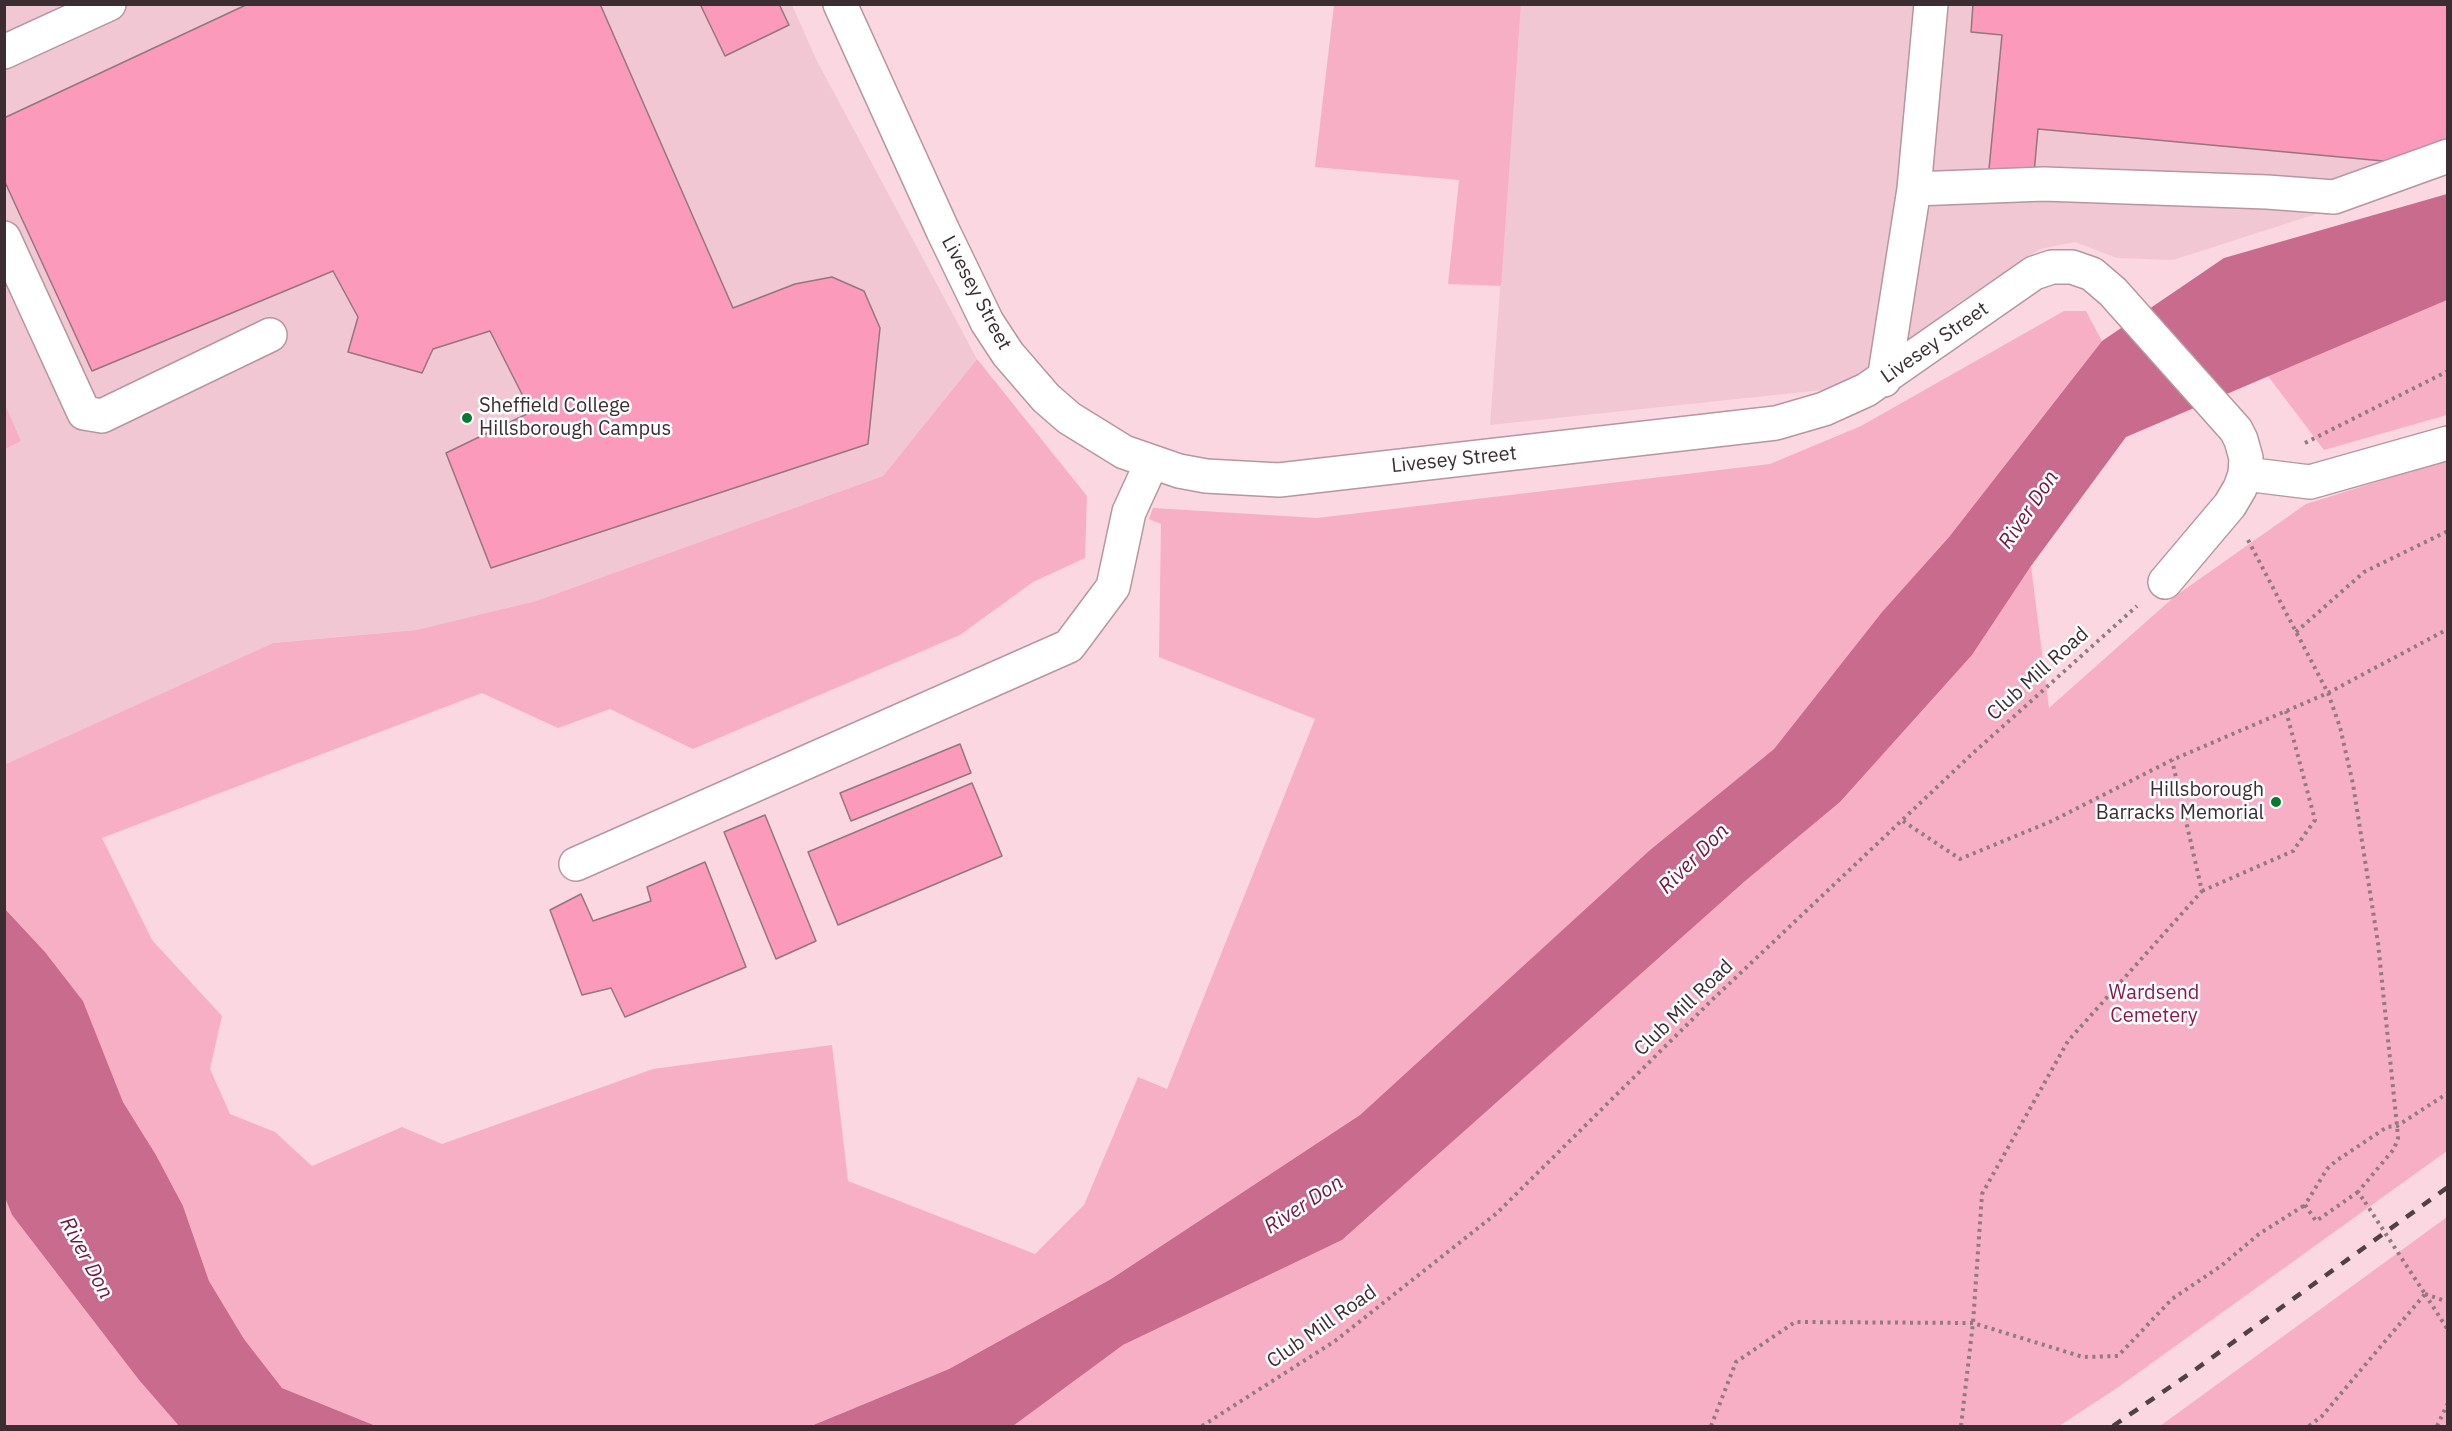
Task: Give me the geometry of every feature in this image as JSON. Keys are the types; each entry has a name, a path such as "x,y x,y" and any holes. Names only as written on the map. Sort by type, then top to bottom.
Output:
{"street":[{"path":"4,52 109,4"},
{"name":"Livesey Street","path":"840,4 943,231 987,322 1008,354 1029,380 1069,418 1124,452 1152,462 1179,471 1206,476 1279,480 1776,423 1824,409 1884,380 2034,273 2052,267 2072,267 2092,274 2113,292 2222,414 2241,440 2246,458 2245,474"},
{"path":"1884,380 1914,189 1930,4"},
{"path":"1914,189 2044,184 2267,192 2334,197 2448,156"},
{"path":"4,238 84,413 102,416 270,335"},
{"path":"2164,582 2230,505 2245,474 2310,482 2448,443"},
{"path":"576,864 1070,646 1113,587 1129,512 1152,462"}],"path":[{"path":"2303,444 2448,371"},
{"path":"2230,505 2328,693 2340,728 2353,784 2376,932 2397,1126 2398,1138 2394,1149 2358,1192 2316,1221 2305,1205"},
{"path":"2296,632 2364,572 2448,531"},
{"name":"Club Mill Road","path":"1202,1426 1335,1341 1497,1213 1712,1000 2067,667 2164,582"},
{"path":"1904,821 1960,859 2052,821 2172,760 2328,693 2448,629"},
{"path":"1961,1426 1973,1323 1982,1194 2068,1041 2202,891 2293,851 2315,820 2286,711"},
{"path":"2172,760 2202,891"},
{"path":"1711,1426 1736,1362 1795,1322 1973,1323 2083,1357 2118,1356 2172,1299 2221,1266 2259,1234 2305,1205 2327,1169 2336,1161 2387,1127 2397,1126 2448,1093"},
{"path":"2358,1192 2448,1330"},
{"path":"2425,1294 2448,1302"},
{"path":"2309,1426 2322,1416 2425,1294"},
{"path":"2437,1426 2448,1403"}],"shaded area":[{"name":"Sheffield College Hillsborough Campus","path":"4,5 792,5 817,61 977,359 883,476 536,601 416,630 273,643 5,765"},
{"path":"1521,5 2447,5 2447,172 2173,260 2117,258 2075,242 2040,249 1954,306 1851,387 1490,425"}],"green space":[{"path":"1334,5 1521,5 1501,286 1448,284 1459,180 1315,167"},
{"path":"2447,300 2447,415 2324,450 2268,376"},
{"path":"2064,311 2086,311 2102,341 1949,537 1882,612 1774,749 1650,850 1360,1115 1111,1279 949,1369 811,1426 376,1426 282,1388 244,1339 209,1281 183,1206 156,1155 123,1102 83,1001 45,952 5,909 4,765 273,643 416,630 536,601 883,476 977,359 1087,496 1085,558 1033,582 960,635 693,749 610,709 558,728 482,693 102,838 152,940 222,1016 210,1069 230,1114 275,1132 312,1166 402,1127 442,1144 653,1069 832,1045 848,1181 1035,1254 1084,1205 1138,1077 1167,1089 1315,719 1159,657 1161,524 1149,519 1153,508 1317,518 1770,464 1861,426"},
{"path":"5,405 21,441 4,449"},
{"name":"Wardsend Cemetery","path":"2447,460 2447,1151 2117,1388 2059,1426 1013,1426 1123,1345 1342,1240 1744,882 1840,802 1972,655 2031,566 2049,708 2174,597 2306,504"},
{"path":"4,1195 12,1215 139,1380 179,1426 5,1426"},
{"path":"2447,1217 2447,1426 2160,1426"}],"water":[{"name":"River Don","path":"2447,194 2447,300 2126,437 2031,566 1972,655 1840,802 1744,882 1342,1240 1123,1345 1013,1426 811,1426 949,1369 1111,1279 1360,1115 1650,850 1774,749 1882,612 1949,537 2102,341 2224,258"},
{"name":"River Don","path":"5,909 45,952 83,1001 123,1102 156,1155 183,1206 209,1281 244,1339 282,1388 376,1426 179,1426 139,1380 12,1215 4,1195"}],"building":[{"path":"248,4 600,4 733,308 795,284 832,277 864,291 880,328 868,444 491,568 446,453 531,412 490,331 433,349 422,373 348,352 358,317 333,271 92,371 4,180 4,118"},
{"path":"700,4 779,4 789,25 725,56"},
{"path":"1973,4 2448,4 2448,167 2038,129 2034,173 1989,169 2002,35 1971,32"},
{"path":"960,744 971,773 851,821 840,793"},
{"path":"972,783 1002,856 838,925 808,852"},
{"path":"765,815 816,941 776,959 724,832"},
{"path":"705,862 746,967 625,1017 611,988 582,995 550,910 581,894 593,921 651,901 647,887"}],"railway":[{"path":"2113,1426 2192,1372 2448,1187"}],"place":[{"name":"Sheffield College Hillsborough Campus","path":"467,418"},
{"name":"Hillsborough Barracks Memorial","path":"2276,802"}]}
